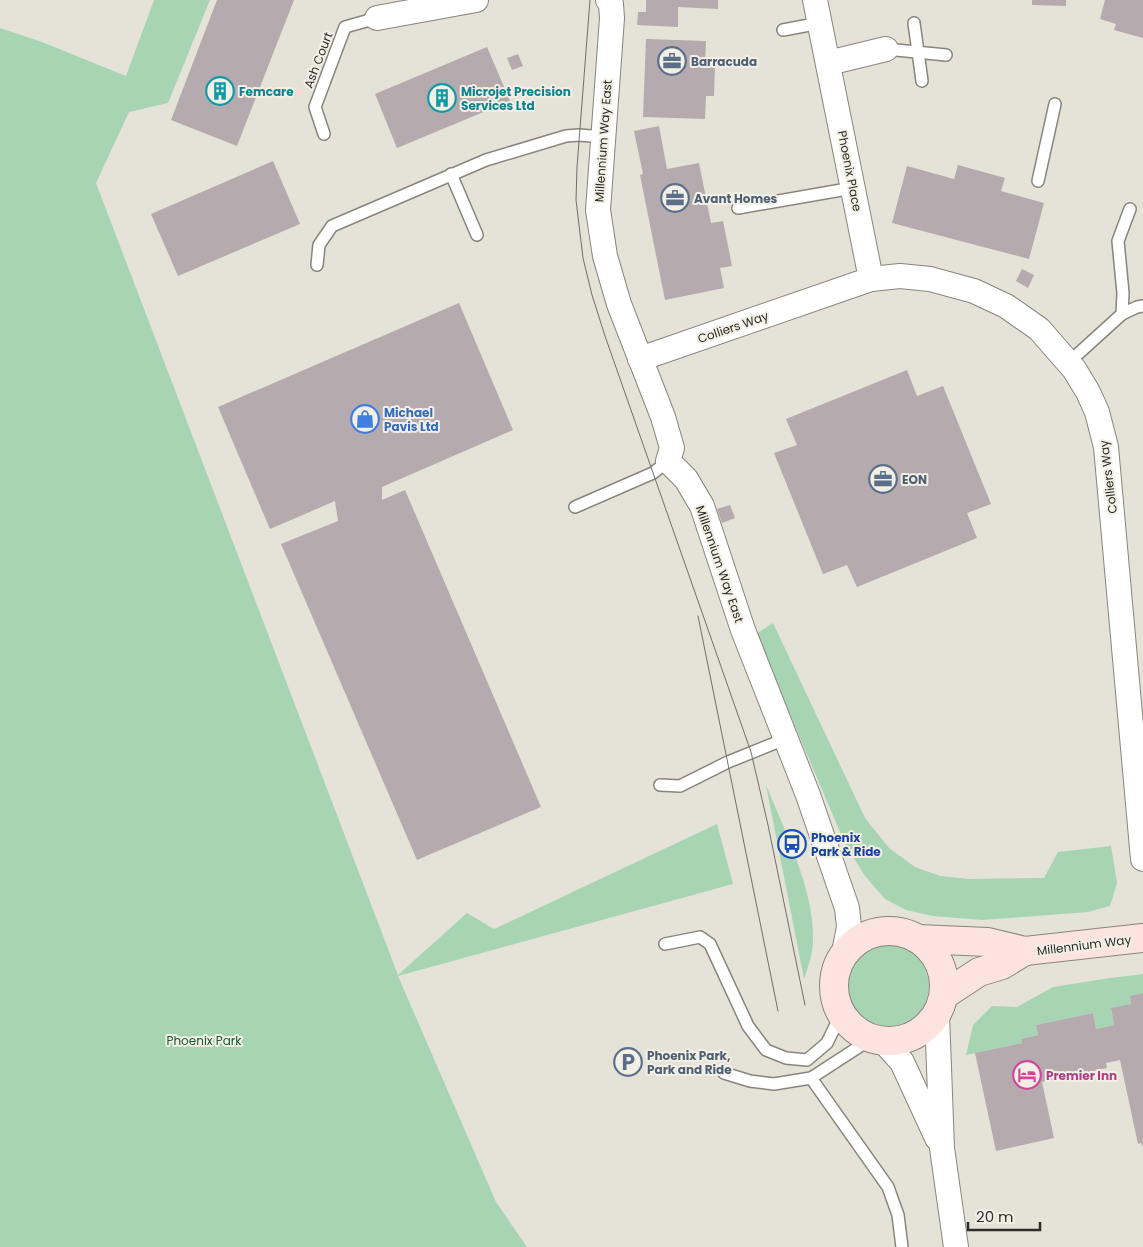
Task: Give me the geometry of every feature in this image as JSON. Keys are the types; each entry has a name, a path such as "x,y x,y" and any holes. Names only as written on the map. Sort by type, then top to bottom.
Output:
{"street":[{"path":"377,18 476,0"},
{"name":"Millennium Way East","path":"608,0 612,4 612,18 598,210 605,256 619,304 663,417 672,448 668,460 686,479 702,506 743,630 808,795 848,908 849,927 844,953"},
{"name":"Phoenix Place","path":"815,0 871,279"},
{"path":"828,63 886,50"},
{"name":"Colliers Way","path":"640,359 871,279 900,276 930,279 974,291 1006,306 1039,329 1074,369 1088,392 1097,412 1106,447 1139,764 1143,859"},
{"path":"940,1005 927,1027 914,1036 900,1041 878,1040 853,1030 840,1014 834,999 833,983 836,968 844,953 859,939 878,931 898,931 918,939 930,949 939,963 944,978 940,1005 942,1148 956,1247"},
{"name":"Millennium Way","path":"918,939 988,942 1025,951 1143,938"},
{"name":"Millennium Way","path":"940,1005 979,972 1002,965 1025,951"},
{"path":"878,1040 902,1062 942,1148"}],"lane":[{"name":"Ash Court","path":"324,134 315,107 345,27 377,18"},
{"path":"782,30 820,23"},
{"path":"914,23 922,81"},
{"path":"886,50 946,54"},
{"path":"1038,181 1055,104"},
{"path":"317,264 319,245 332,226 486,160 554,138 579,135 603,137"},
{"path":"451,174 477,235"},
{"path":"738,208 853,188"},
{"path":"1122,314 1123,293 1118,241 1130,209"},
{"path":"1068,363 1122,314 1143,306"},
{"path":"575,507 653,473 668,460"},
{"path":"660,786 680,786 728,762 785,739"},
{"path":"665,944 700,936 710,944 748,1026 766,1050 786,1058 807,1060 827,1043 840,1014"},
{"path":"724,1073 750,1081 774,1084 811,1078 878,1040"},
{"path":"811,1078 888,1187 898,1215 902,1247"}],"green space":[{"name":"Phoenix Park","path":"154,0 210,0 168,103 129,112 96,183 398,975 467,913 494,929 717,824 733,884 398,976 496,1202 527,1247 0,1247 0,28 42,42 126,76"},
{"path":"773,623 865,818 889,848 915,867 940,876 969,879 1044,878 1058,852 1111,846 1117,883 1110,906 1088,912 983,920 933,916 906,910 885,899 865,876 846,846 756,634"},
{"path":"766,785 797,860 809,900 813,943 804,979"},
{"path":"888,945 904,948 917,957 926,970 929,986 926,1002 917,1015 904,1024 888,1027 872,1024 859,1015 850,1002 847,986 850,970 859,957 872,948"},
{"path":"1143,974 1143,993 1130,996 1131,1004 1111,1009 1114,1025 1096,1029 1093,1013 1036,1025 1038,1035 1021,1039 1022,1043 966,1055 973,1025 992,1006 1017,1007 1053,987"}],"building":[{"name":"Femcare","path":"217,0 294,0 237,146 171,120"},
{"path":"646,0 718,0 718,9 678,7 678,27 637,25 638,12 646,12"},
{"path":"1032,0 1066,0 1066,6 1032,5"},
{"path":"1105,0 1143,0 1143,38 1114,30 1116,24 1100,19"},
{"path":"646,39 706,41 705,64 715,64 714,96 706,96 705,119 643,117"},
{"name":"Microjet Precision Services Ltd","path":"487,47 510,101 397,148 375,94"},
{"path":"518,54 523,66 512,70 507,58"},
{"name":"Avant Homes","path":"659,126 667,169 699,163 711,223 723,221 732,266 720,268 724,288 665,300 640,175 643,174 634,131"},
{"path":"273,161 300,224 178,276 151,214"},
{"path":"958,165 1005,178 1001,191 1044,203 1029,259 892,223 907,166 954,179"},
{"path":"1022,269 1034,275 1028,288 1016,281"},
{"path":"459,303 513,430 382,487 382,500 405,490 541,807 417,860 281,544 338,521 335,501 270,529 218,407"},
{"name":"EON","path":"907,370 917,396 943,386 991,504 967,513 977,538 857,587 847,565 823,574 774,453 797,445 786,419"},
{"path":"730,505 735,518 722,523 717,509"},
{"name":"Premier Inn","path":"1143,993 1143,1147 1141,1143 1138,1144 1120,1060 1106,1063 1107,1068 1042,1082 1054,1138 996,1151 975,1053 1022,1043 1021,1039 1038,1035 1036,1025 1093,1013 1096,1029 1114,1025 1111,1008 1131,1004 1130,996"}],"tram line":[{"path":"590,0 576,200 583,258 605,336 751,752 805,1005"},
{"path":"698,616 778,1011"}],"place":[{"name":"Barracuda","path":"672,61"},
{"name":"Femcare","path":"220,91"},
{"name":"Microjet Precision Services Ltd","path":"442,98"},
{"name":"Avant Homes","path":"675,198"},
{"name":"Michael Pavis Ltd","path":"365,419"},
{"name":"EON","path":"883,479"},
{"name":"Phoenix Park & Ride","path":"792,844"},
{"name":"Phoenix Park, Park and Ride","path":"628,1062"},
{"name":"Premier Inn","path":"1027,1075"}]}
